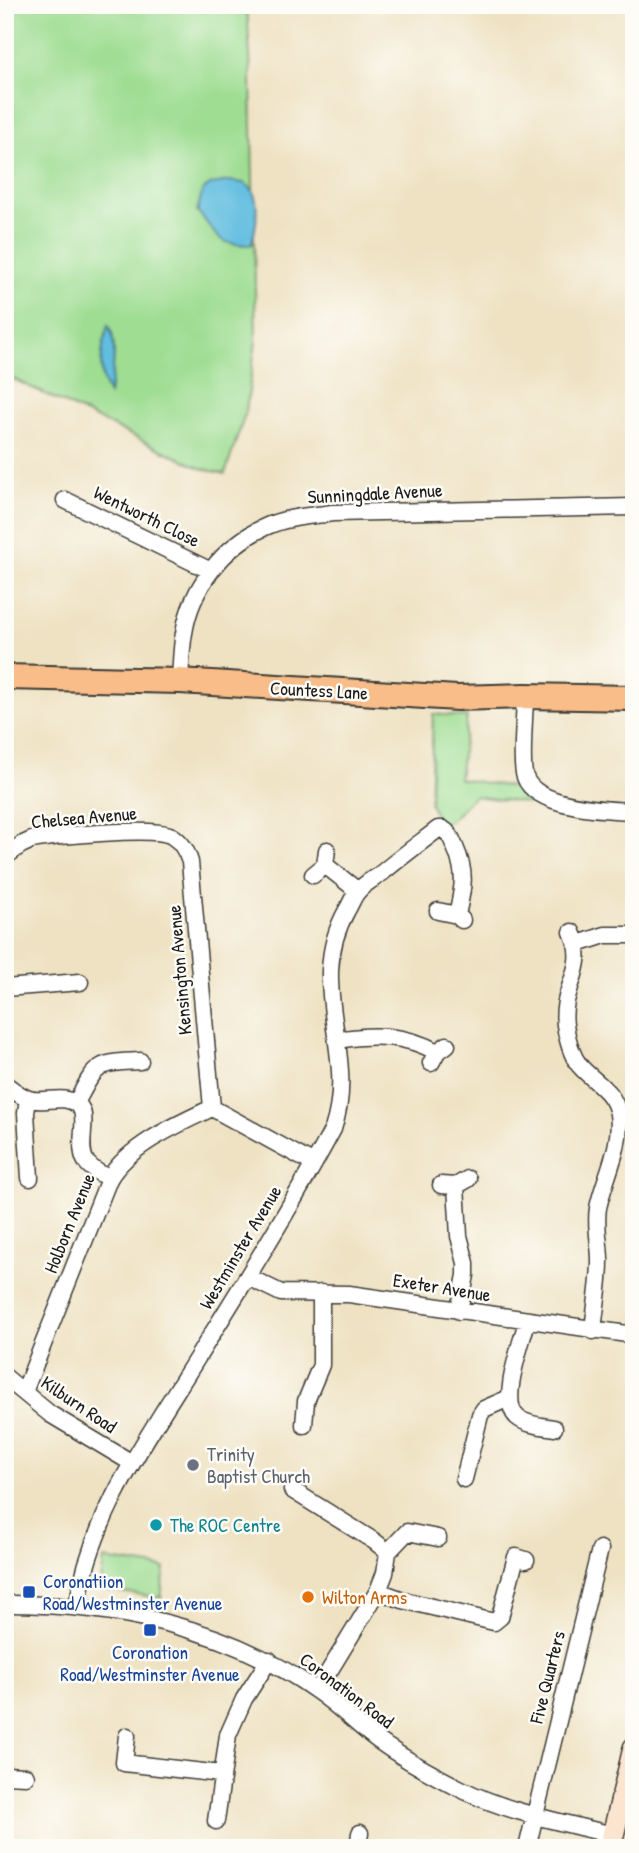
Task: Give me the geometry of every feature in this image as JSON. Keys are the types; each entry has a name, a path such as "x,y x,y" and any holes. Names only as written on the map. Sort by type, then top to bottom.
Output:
{"main road":[{"name":"Countess Lane","path":"5,677 180,681 457,698 634,698"}],"street":[{"name":"Wentworth Close","path":"66,499 209,570"},
{"name":"Sunningdale Avenue","path":"180,681 189,610 209,570 243,540 265,527 299,517 333,513 634,507"},
{"path":"525,696 523,775 536,793 586,807 634,811"},
{"name":"Westminster Avenue","path":"77,1607 82,1578 96,1535 132,1463 248,1277 314,1164 337,1115 340,1072 329,992 330,953 343,917 358,891 438,829 443,829 450,834 464,871 464,882 461,918 438,911"},
{"name":"Chelsea Avenue","path":"5,857 21,845 44,838 149,832 171,835"},
{"name":"Kensington Avenue","path":"171,835 186,850 191,862 212,1108"},
{"path":"322,864 358,891"},
{"path":"593,1331 600,1265 597,1223 619,1128 618,1113 606,1089 578,1063 572,1051 565,1027 566,1001 578,968 575,938 634,935"},
{"path":"5,988 80,982"},
{"path":"337,1040 365,1036 392,1037 419,1043 439,1053"},
{"path":"76,1103 97,1067 140,1061"},
{"path":"5,1084 28,1099 59,1099 76,1103 83,1114 84,1158 88,1166 109,1179"},
{"path":"28,1099 26,1113 30,1178"},
{"path":"212,1108 314,1164"},
{"name":"Holborn Avenue","path":"24,1392 109,1179 134,1151 212,1108"},
{"path":"455,1183 459,1236 466,1263 459,1311"},
{"name":"Exeter Avenue","path":"248,1277 281,1293 349,1294 634,1335"},
{"path":"304,1428 306,1401 321,1365 321,1293"},
{"path":"527,1321 509,1398 517,1417 529,1423 554,1428"},
{"name":"Kilburn Road","path":"5,1377 50,1414 132,1463"},
{"path":"464,1479 480,1415 484,1409 509,1398"},
{"path":"292,1490 388,1552"},
{"path":"317,1691 378,1591 385,1573 388,1552 407,1532 438,1538"},
{"name":"Five Quarters","path":"527,1848 600,1549"},
{"path":"378,1591 494,1622 500,1617 516,1557 526,1560"},
{"name":"Coronation Road","path":"5,1604 77,1607 175,1625 233,1643 269,1660 317,1691 379,1741 429,1773 482,1799 612,1841"},
{"path":"216,1821 228,1735 244,1699 269,1660"},
{"path":"127,1736 124,1763 222,1774"},
{"path":"612,1841 634,1748"},
{"path":"5,1775 26,1776"}],"green space":[{"path":"5,5 247,5 251,74 256,341 246,411 225,474 200,468 5,375"},
{"path":"433,714 467,717 459,779 520,788 528,799 527,803 474,796 449,822 438,822 430,803"},
{"path":"104,1559 165,1568 161,1598 100,1589"}],"water":[{"path":"229,181 246,184 255,196 256,222 251,245 229,243 218,237 197,211 203,190 212,184"},
{"path":"108,325 114,349 109,394 101,369"}],"place":[{"name":"Trinity Baptist Church","path":"193,1465"},
{"name":"The ROC Centre","path":"156,1525"},
{"name":"Coronatiion Road/Westminster Avenue","path":"29,1592"},
{"name":"Wilton Arms","path":"308,1597"},
{"name":"Coronation Road/Westminster Avenue","path":"150,1630"}]}
